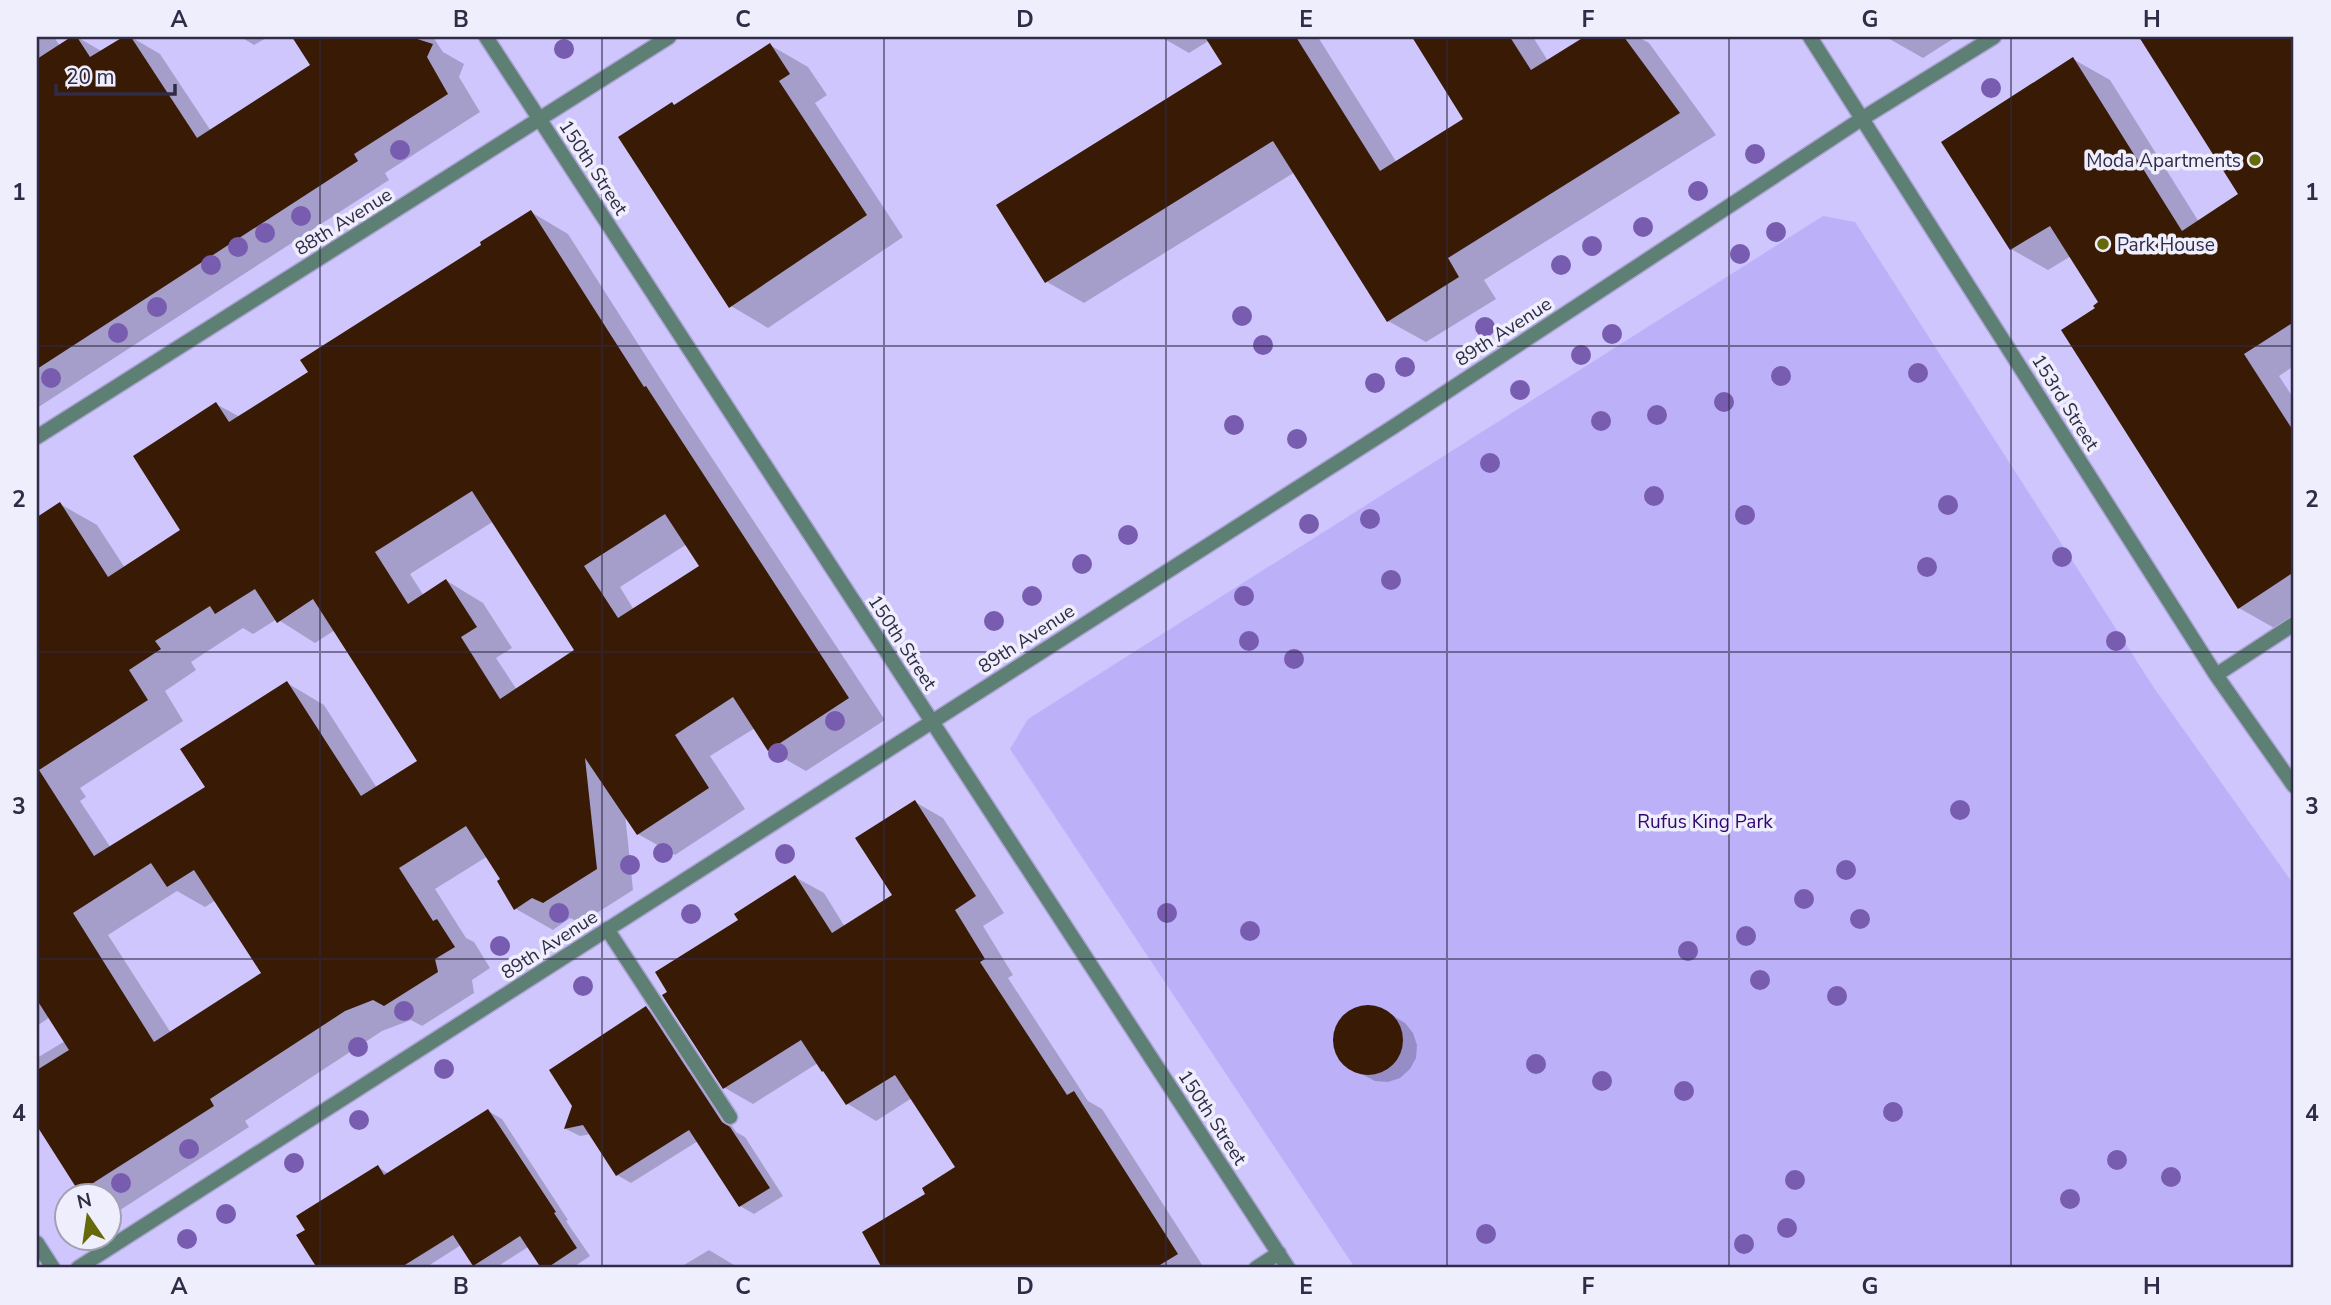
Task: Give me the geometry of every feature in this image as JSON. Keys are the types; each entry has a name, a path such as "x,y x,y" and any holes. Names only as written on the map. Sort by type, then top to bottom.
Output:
{"street":[{"name":"150th Street","path":"486,37 1288,1268"},
{"name":"88th Avenue","path":"37,437 669,37"},
{"name":"153rd Street","path":"1810,37 2216,675 2294,786"},
{"name":"89th Avenue","path":"78,1268 1393,427 1863,118 1994,37"},
{"path":"2216,675 2294,624"},
{"path":"607,929 730,1117"},
{"path":"37,1243 53,1268"},
{"path":"1255,1268 1279,1253"}],"green space":[{"name":"Rufus King Park","path":"1823,216 1855,222 2154,688 2294,885 2294,1268 1355,1268 1010,749 1028,719"}],"building":[{"path":"71,37 77,37 90,57 123,37 131,37 197,138 310,65 292,37 411,37 433,44 427,57 448,94 354,154 358,161 37,369 37,59"},
{"path":"1205,37 1296,37 1380,171 1463,119 1412,37 1510,37 1531,70 1584,37 1624,37 1680,113 1448,258 1459,277 1387,322 1273,141 1045,283 996,205 1222,64"},
{"path":"2139,37 2294,37 2294,322 2244,354 2294,432 2294,572 2238,609 2061,330 2095,308 2093,306 2098,302 2050,226 2010,250 1941,142 2073,57 2182,231 2238,194"},
{"path":"770,43 790,74 779,81 867,215 729,308 618,137 672,102 674,105"},
{"path":"531,210 849,698 768,751 733,697 675,735 709,788 637,835 585,758 597,869 543,903 532,898 514,910 497,881 500,879 466,826 399,868 433,921 437,919 455,947 435,959 438,972 384,1006 373,1000 345,1011 210,1099 214,1106 95,1182 73,1182 37,1126 37,1070 69,1050 37,1000 37,517 60,502 108,577 180,530 133,456 216,402 229,422 308,372 300,360 481,245 480,242","holes":["472,491 574,650 500,699 461,637 477,627 446,579 408,604 375,552","665,514 699,566 618,618 584,566","255,589 277,623 313,599 417,761 361,796 287,681 180,749 205,787 94,856 39,770 148,700 129,670 161,649 155,641 210,606 215,614","151,863 167,887 194,870 261,973 154,1042 73,913"]},
{"path":"915,800 976,896 955,910 985,959 980,962 1067,1095 1074,1091 1178,1254 1155,1268 882,1268 862,1232 925,1194 922,1188 955,1167 895,1075 846,1105 801,1040 723,1089 662,995 667,992 655,972 738,920 734,914 795,875 832,933 892,895 855,838"},
{"path":"1375,1005 1388,1011 1397,1020 1401,1026 1401,1054 1393,1065 1382,1073 1361,1075 1343,1065 1335,1054 1333,1033 1343,1015 1354,1007"},
{"path":"646,1006 722,1122 730,1127 770,1188 739,1207 689,1130 616,1176 583,1125 564,1129 572,1106 549,1070"},
{"path":"488,1109 577,1248 547,1268 541,1268 520,1236 473,1266 453,1235 400,1268 317,1268 296,1235 305,1230 296,1216 378,1165 384,1175"}],"place":[{"name":"Moda Apartments","path":"2255,160"},
{"name":"Park House","path":"2103,244"}]}
